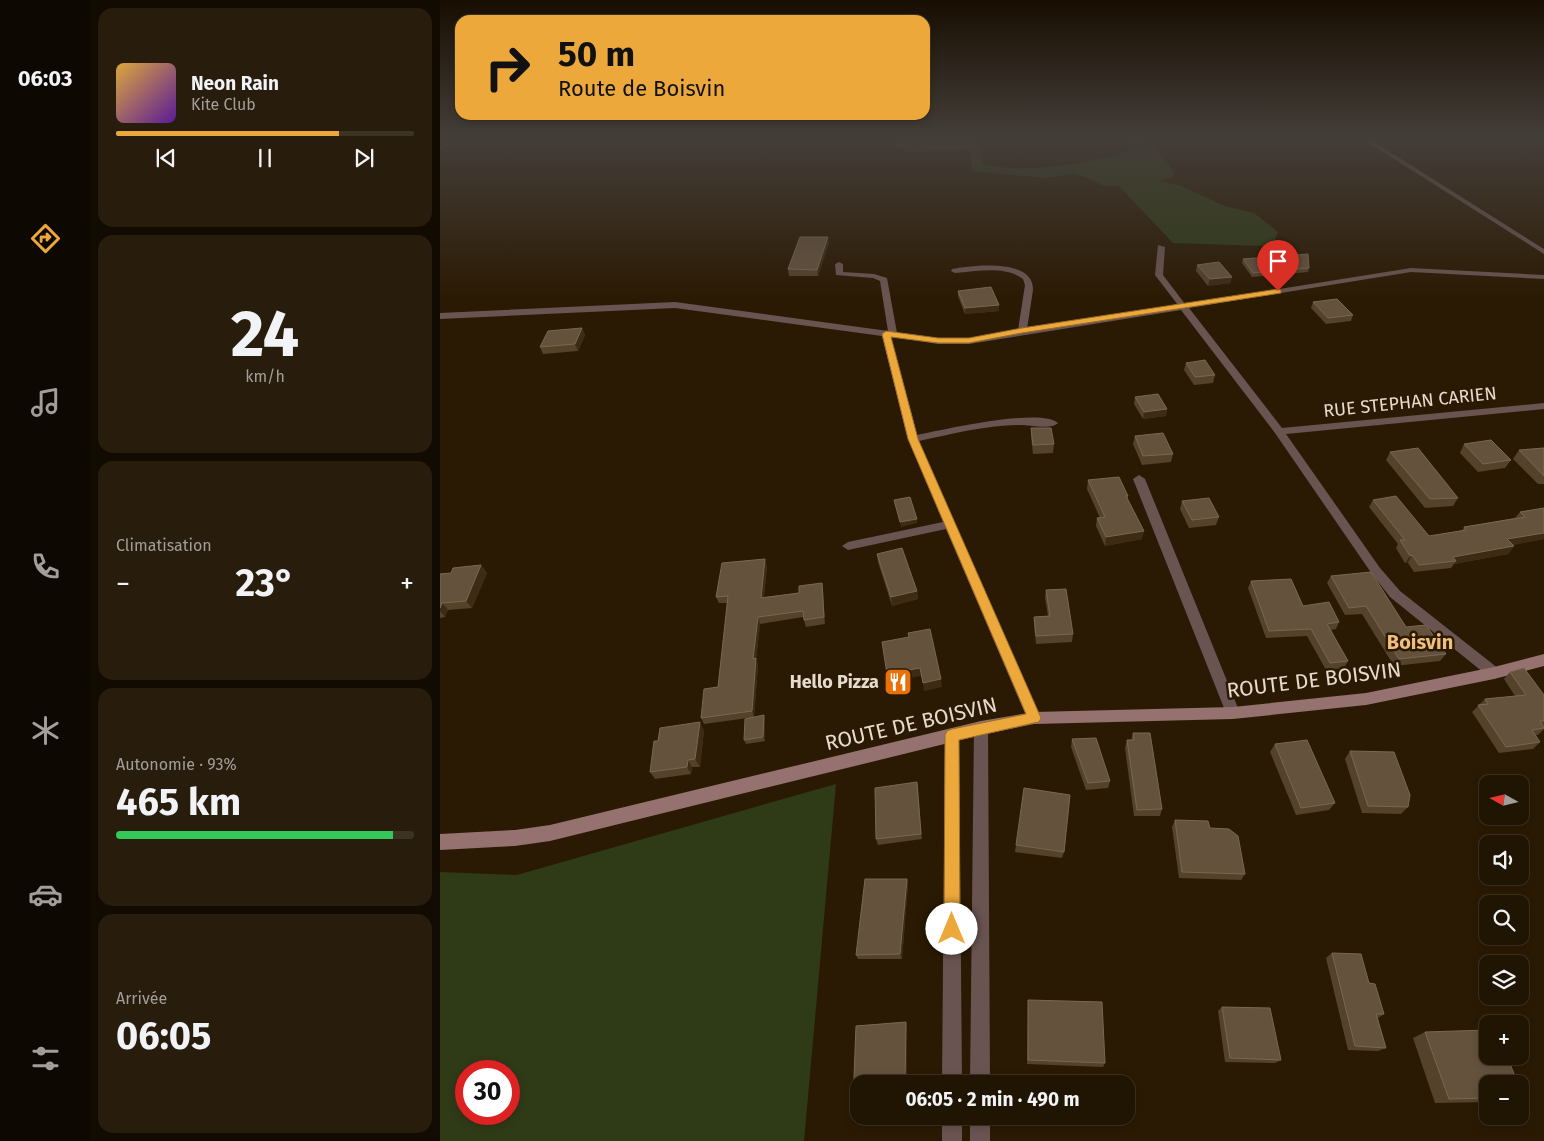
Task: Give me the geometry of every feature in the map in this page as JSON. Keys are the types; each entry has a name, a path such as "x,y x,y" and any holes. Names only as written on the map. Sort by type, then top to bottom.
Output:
{"main road":[{"name":"ROUTE DE BOISVIN","path":"440,842 515,838 550,833 981,728 1034,718 1233,713 1366,700 1494,673 1544,660"}],"street":[{"path":"1448,191 1544,252"},
{"path":"1161,247 1159,275 1279,432 1361,550 1395,594 1494,673"},
{"path":"839,264 839,273 874,276 884,280 889,334 913,439 1034,718"},
{"path":"955,271 1007,269 1019,271 1025,275 1029,285 1022,331"},
{"path":"440,316 675,305 938,340 969,341 1411,270 1544,277"},
{"name":"RUE STEPHAN CARIEN","path":"1279,432 1544,406"},
{"path":"913,439 989,423 1030,420 1054,422"},
{"path":"1139,479 1233,713"},
{"path":"848,546 951,524"},
{"path":"980,1075 981,728"},
{"path":"952,735 952,1075"},
{"path":"952,1125 952,1141"},
{"path":"980,1125 980,1141"}],"green space":[{"path":"1124,191 1193,191 1225,206 1254,213 1278,232 1275,240 1264,246 1173,243"},
{"path":"836,784 804,1141 440,1141 440,872 517,875"}],"building":[{"path":"800,237 828,237 817,270 788,269"},
{"path":"1308,254 1309,268 1253,273 1243,259"},
{"path":"1219,262 1232,277 1210,279 1197,265"},
{"path":"991,287 999,305 965,308 958,291"},
{"path":"1337,299 1353,315 1328,318 1313,302"},
{"path":"582,328 575,344 540,347 548,331"},
{"path":"1205,360 1215,375 1195,377 1186,363"},
{"path":"1158,394 1167,409 1144,412 1135,397"},
{"path":"1031,428 1051,428 1054,444 1033,445"},
{"path":"1163,433 1173,454 1143,456 1135,436"},
{"path":"1491,440 1511,460 1483,464 1464,444"},
{"path":"1418,448 1458,498 1430,499 1390,452"},
{"path":"1544,448 1544,476 1519,450"},
{"path":"1119,477 1128,496 1126,496 1144,531 1106,537 1097,518 1105,517 1088,480"},
{"path":"1396,496 1429,536 1466,530 1464,527 1525,517 1520,512 1544,508 1544,533 1507,539 1514,546 1453,557 1456,561 1419,565 1412,555 1410,556 1400,540 1405,540 1373,500"},
{"path":"910,497 917,519 900,522 894,500"},
{"path":"1209,498 1219,517 1192,520 1182,501"},
{"path":"902,548 917,591 891,597 877,554"},
{"path":"765,559 761,598 799,593 799,586 822,583 824,617 804,620 803,611 758,617 753,659 756,658 752,711 701,718 704,689 718,687 728,596 716,597 722,563"},
{"path":"481,565 466,601 442,603 440,608 440,574 451,573 453,568"},
{"path":"1371,572 1406,627 1426,625 1446,654 1399,659 1366,606 1349,608 1331,576"},
{"path":"1291,579 1303,606 1329,602 1339,622 1327,624 1348,661 1330,663 1311,629 1269,631 1251,581"},
{"path":"1066,589 1073,634 1036,636 1034,617 1050,616 1046,590"},
{"path":"930,629 941,679 923,683 920,668 887,674 882,642 909,637 908,633"},
{"path":"1524,668 1544,695 1544,721 1540,721 1544,728 1532,730 1540,742 1506,747 1478,705 1488,704 1485,699 1526,695 1510,672"},
{"path":"764,715 763,737 744,740 745,719"},
{"path":"700,722 695,759 688,760 687,767 650,772 654,741 658,741 660,728"},
{"path":"1133,733 1150,733 1162,809 1137,810 1127,740 1134,740"},
{"path":"1096,738 1110,781 1088,783 1072,739"},
{"path":"1307,740 1335,803 1301,808 1275,744"},
{"path":"1350,751 1394,752 1410,795 1408,807 1368,806"},
{"path":"917,782 921,834 876,839 875,788"},
{"path":"1024,788 1070,795 1064,852 1016,845"},
{"path":"1175,820 1208,821 1210,828 1229,829 1238,836 1245,874 1182,872"},
{"path":"865,879 907,879 900,954 856,955"},
{"path":"1332,953 1361,954 1369,983 1375,984 1384,1014 1376,1014 1386,1048 1355,1046"},
{"path":"1028,1000 1102,1002 1105,1063 1028,1060"},
{"path":"1222,1007 1270,1008 1281,1060 1230,1058"},
{"path":"906,1022 905,1075 854,1075 856,1026"},
{"path":"1479,1030 1479,1065 1511,1065 1514,1075 1479,1075 1479,1098 1449,1099 1425,1032"}],"place":[{"name":"Hello Pizza","path":"898,682"}],"district":[{"name":"Boisvin","path":"1420,642"}],"route":[{"path":"952,929 952,735 1034,718 913,439 886,334 938,340 969,341 1278,291"}]}
